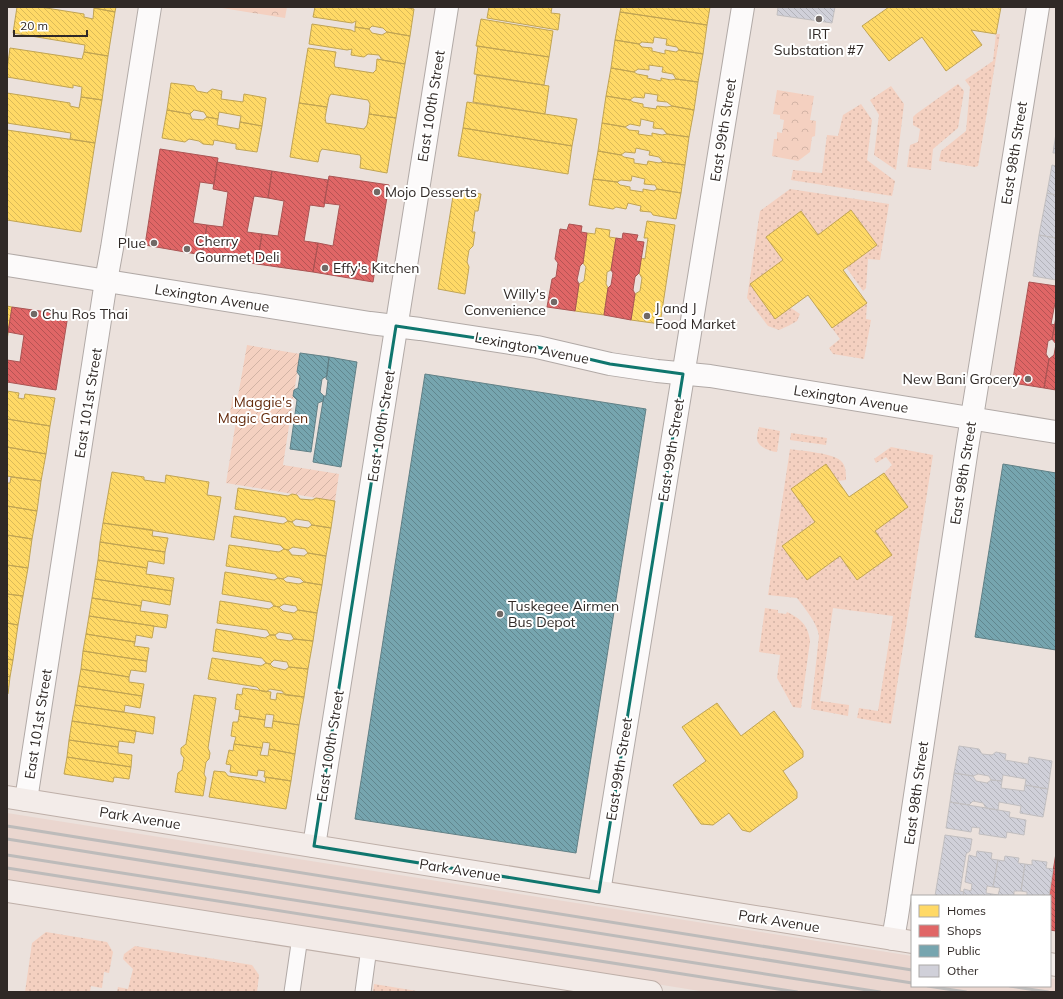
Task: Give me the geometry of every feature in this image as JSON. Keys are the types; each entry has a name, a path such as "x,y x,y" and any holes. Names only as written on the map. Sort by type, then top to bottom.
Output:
{"main road":[{"name":"Park Avenue","path":"16,798 902,941"},
{"path":"7,891 369,948 581,986 651,992"}],"street":[{"name":"East 101st Street","path":"16,798 100,327 150,7"},
{"name":"East 100th Street","path":"314,846 447,7"},
{"name":"East 99th Street","path":"599,892 743,7"},
{"name":"East 98th Street","path":"902,941 898,908 971,418 1038,7"},
{"name":"Lexington Avenue","path":"7,265 370,323 537,347 610,364 656,371 716,377 1056,432"}],"lane":[{"path":"292,992 300,937"},
{"path":"363,992 369,948"}],"highlighted area":[{"path":"396,326 537,347 610,364 683,374 599,892 314,846"}],"shaded area":[{"path":"7,813 911,956 911,987 1051,987 1051,978 1056,979 1056,992 706,992 7,880"}],"green space":[{"path":"216,7 287,7 285,18"},
{"path":"996,34 1000,34 978,166 975,167 939,161 941,151 966,131 970,87 965,80 993,61"},
{"path":"958,84 964,91 958,128 933,149 931,170 907,167 910,145 918,142 920,129 913,125 913,117"},
{"path":"891,86 904,104 896,170 874,155 879,115 870,100"},
{"path":"777,90 814,96 810,120 816,121 815,136 812,137 810,152 798,161 772,156 774,139 777,139 777,132 782,133 784,120 780,119 780,115 773,114"},
{"path":"861,104 872,120 867,160 895,181 892,196 791,180 793,170 822,173 827,135 838,136 843,115"},
{"path":"790,189 889,204 880,260 868,259 866,288 863,291 846,267 877,245 852,211 818,235 801,212 766,237 783,260 775,319 791,308 800,314 797,321 779,330 768,326 747,298 760,211"},
{"path":"867,303 866,319 871,320 864,359 833,354 829,348 840,339 832,328"},
{"name":"Maggie's Magic Garden","path":"247,345 300,354 283,465 339,474 335,501 226,483 236,421 229,419 233,395 238,396"},
{"path":"759,427 780,431 777,452 767,450 759,444 757,434"},
{"path":"791,433 827,438 826,445 790,440"},
{"path":"891,447 933,455 891,724 857,718 859,708 878,711 893,616 833,608 820,701 849,705 848,716 811,709 819,636 818,631 810,616 797,598 768,595 790,449 833,456 842,462 846,473 846,480 838,481 826,464 792,489 815,522 782,546 807,580 840,556 857,580 891,556 875,531 908,507 884,473 892,465 886,457 876,463 874,459"},
{"path":"765,608 778,610 778,613 786,614 787,612 800,620 808,631 810,641 801,708 793,707 777,678 780,655 759,652"},
{"path":"46,932 107,942 113,952 109,973 104,972 102,988 91,986 90,992 25,992 32,943"},
{"path":"135,946 252,965 259,975 257,992 117,992 118,987 128,989 133,969 123,959 124,954"},
{"path":"374,984 423,992 373,992"}],"building: Homes":[{"path":"17,7 40,7 84,14 84,17 93,19 94,8 115,12 108,56 84,52 85,45 13,33"},
{"path":"94,7 116,7 115,12"},
{"path":"315,7 404,7 414,9 410,36 387,32 383,28 372,26 369,29 355,27 356,21 352,23 313,17"},
{"path":"489,7 552,7 551,13 560,14 558,30 487,18"},
{"path":"621,7 710,7 707,25 620,12"},
{"path":"889,7 1001,7 996,34 971,30 982,45 946,71 922,37 889,61 862,26"},
{"path":"620,12 707,25 703,54 679,50 677,47 666,45 667,39 654,37 653,43 642,42 639,44 615,40"},
{"path":"481,19 553,31 549,57 476,46"},
{"path":"312,24 351,30 355,32 355,27 369,29 372,33 382,35 387,32 410,36 405,64 382,60 379,55 368,54 364,57 351,55 352,49 347,50 309,44"},
{"path":"615,40 639,44 642,47 652,48 652,51 665,54 665,50 676,52 679,50 703,54 698,82 676,79 673,74 662,72 663,67 649,65 649,70 638,69 634,72 611,68"},
{"path":"478,46 549,57 544,85 474,74"},
{"path":"10,48 82,59 84,52 108,56 102,100 81,97 82,87 73,85 73,88 7,77"},
{"path":"308,48 336,52 334,63 335,67 373,73 376,70 377,59 405,64 396,118 369,114 370,104 368,100 331,94 327,107 299,103"},
{"path":"611,68 634,72 648,76 647,78 661,81 661,78 698,82 694,110 672,106 667,102 657,101 658,95 645,93 644,98 634,97 630,100 606,96"},
{"path":"477,75 549,86 545,114 473,102"},
{"path":"171,83 194,86 197,91 207,93 212,89 222,91 221,99 243,102 244,94 266,98 262,126 240,122 241,116 219,112 218,119 207,117 204,112 194,110 190,114 167,110"},
{"path":"7,93 70,103 70,106 79,108 81,97 102,100 95,143 70,139 71,133 7,123"},
{"path":"606,96 630,100 643,104 643,107 656,109 657,106 672,106 694,110 689,137 667,134 663,129 653,128 654,122 641,119 640,126 630,124 625,127 602,123"},
{"path":"467,102 577,119 572,146 463,128"},
{"path":"299,103 327,107 325,118 326,123 364,129 367,125 369,114 396,118 387,173 360,168 360,155 322,149 318,162 290,157"},
{"path":"167,110 190,114 192,119 203,120 207,117 218,119 217,125 239,129 240,122 262,126 257,152 236,149 236,144 214,140 213,145 203,144 199,141 189,139 185,142 162,138"},
{"path":"602,123 639,131 638,134 652,136 652,133 689,137 685,165 663,162 659,157 649,155 650,151 636,148 635,153 625,152 621,155 598,151"},
{"path":"463,128 572,146 568,174 458,156"},
{"path":"7,130 95,143 81,232 7,220"},
{"path":"598,151 634,159 634,163 647,165 648,161 685,165 681,193 657,189 655,185 644,184 645,179 632,176 631,181 621,180 617,182 593,179"},
{"path":"593,179 617,182 620,185 630,187 630,190 643,192 643,189 654,191 657,189 681,193 676,219 653,215 651,212 640,211 641,206 628,203 626,209 616,207 613,209 589,205"},
{"path":"454,190 481,194 478,211 475,211 472,232 475,232 473,246 469,250 467,262 469,267 465,294 438,289"},
{"path":"851,210 877,245 843,270 867,303 832,328 808,295 775,319 750,284 783,260 766,237 801,211 818,235"},
{"path":"647,221 675,225 660,324 631,320 635,294 640,291 642,278 639,273 641,258 645,259 648,238 644,238"},
{"path":"596,228 610,230 609,237 616,238 611,270 607,272 606,284 608,288 604,315 575,311 579,284 584,281 586,267 583,263 587,233 595,234"},
{"path":"7,306 12,307 7,340"},
{"path":"7,391 19,393 18,398 24,399 25,394 55,398 50,426 7,419"},
{"path":"7,419 50,426 46,454 7,447"},
{"path":"7,447 46,454 41,481 7,476"},
{"path":"826,464 849,497 884,473 908,507 875,531 892,555 857,580 840,556 807,580 782,546 815,522 791,489"},
{"path":"112,472 144,477 144,480 165,483 166,475 209,482 207,495 221,497 214,540 103,523"},
{"path":"11,477 41,481 37,511 7,506 7,483 10,483"},
{"path":"238,488 288,496 292,494 297,495 300,499 312,500 316,498 335,501 331,528 312,525 309,521 296,519 292,522 288,521 285,517 235,509"},
{"path":"7,506 37,511 32,539 7,535"},
{"path":"234,516 283,524 288,521 292,522 295,526 308,528 312,525 331,528 326,556 308,553 305,549 293,547 288,550 284,549 280,545 231,537"},
{"path":"103,523 153,530 152,536 168,538 165,552 100,542"},
{"path":"7,535 32,539 28,568 7,565"},
{"path":"100,542 165,552 164,564 148,561 147,568 98,560"},
{"path":"229,545 279,552 284,549 288,550 292,555 304,556 308,553 326,556 322,585 304,582 300,578 288,576 283,579 278,578 275,574 226,566"},
{"path":"98,560 147,568 146,574 174,578 172,591 95,579"},
{"path":"7,565 28,568 23,596 7,594"},
{"path":"225,572 274,580 278,578 283,579 286,582 299,584 304,582 322,585 317,613 298,610 296,606 284,604 279,607 274,606 271,602 222,594"},
{"path":"95,579 172,591 170,605 142,600 141,606 92,598"},
{"path":"7,594 23,596 18,625 7,623"},
{"path":"92,598 141,606 140,611 168,615 166,628 89,616"},
{"path":"220,601 269,609 274,606 279,607 283,611 294,613 298,610 317,613 313,641 294,639 291,634 279,632 275,635 270,635 267,630 217,623"},
{"path":"89,616 154,626 152,638 136,635 135,642 86,634"},
{"path":"7,623 18,625 13,660 7,659"},
{"path":"216,629 265,638 270,635 275,635 277,639 290,641 294,639 313,641 308,669 289,667 287,662 274,660 270,664 266,663 262,658 213,651"},
{"path":"86,634 135,642 134,646 149,648 147,661 83,651"},
{"path":"83,651 147,661 146,672 131,670 129,677 81,669"},
{"path":"212,658 261,666 266,663 273,667 285,670 289,667 308,669 304,697 285,695 282,691 270,689 266,692 261,691 257,687 208,679"},
{"path":"7,659 13,660 10,677 7,676"},
{"path":"81,669 129,677 129,682 144,684 142,696 78,686"},
{"path":"7,676 10,677 8,694 7,694"},
{"path":"78,686 142,696 140,708 125,705 124,712 75,705"},
{"path":"243,688 271,692 270,699 276,700 277,693 304,697 299,725 273,721 274,715 266,714 265,720 239,716 240,710 235,709 237,694 242,695"},
{"path":"194,695 216,698 208,748 210,753 209,759 206,762 204,774 206,778 203,796 175,792 178,773 182,770 184,758 181,754 181,748 186,744"},
{"path":"717,703 741,736 774,711 803,751 803,757 783,771 797,792 797,798 750,832 742,830 729,813 713,825 701,824 673,785 706,761 682,727"},
{"path":"75,705 155,717 153,734 72,721"},
{"path":"239,716 265,720 264,727 272,728 273,721 299,725 295,754 269,749 270,743 263,742 262,748 234,744 236,737 231,736 233,722 238,722"},
{"path":"72,721 136,731 134,743 119,741 118,747 69,740"},
{"path":"69,740 118,747 118,753 132,755 131,767 67,757"},
{"path":"234,744 262,748 260,755 268,756 269,749 295,754 291,781 264,777 265,771 258,770 257,776 230,772 231,765 226,764 229,750 233,751"},
{"path":"67,757 131,767 129,779 114,777 113,782 64,774"},
{"path":"214,771 225,772 228,776 261,781 265,783 266,777 291,781 286,809 209,797"}],"building: Shops":[{"path":"160,149 218,158 214,184 200,182 193,223 207,225 202,255 145,245"},
{"path":"217,162 272,171 268,198 254,196 247,232 262,234 257,264 202,255 207,225 223,227 228,192 213,189"},
{"path":"272,171 328,180 324,207 310,205 304,241 318,243 313,272 257,264 262,234 278,236 284,201 268,198"},
{"path":"329,176 389,185 373,282 313,272 318,243 333,246 340,205 324,203"},
{"path":"569,224 582,226 581,232 587,233 583,263 580,266 577,280 579,284 575,311 547,307 552,279 556,277 558,263 555,259 560,229 567,230"},
{"path":"623,233 638,235 636,241 644,242 639,273 635,277 633,290 635,294 631,320 604,315 608,288 611,285 613,273 611,270 616,238 622,239"},
{"path":"1029,282 1056,286 1056,303 1051,324 1055,325 1052,339 1048,341 1046,354 1049,359 1044,388 1019,384 1013,379"},
{"path":"12,307 68,315 56,390 7,382 7,360 20,362 24,335 8,332"},
{"path":"1056,317 1056,344 1052,339"},
{"path":"1056,344 1056,390 1044,388 1049,359 1054,355"},
{"path":"1056,853 1056,931 1051,930 1051,895 1049,895"}],"building: Public":[{"path":"300,353 329,357 327,376 322,379 320,392 324,396 323,401 318,403 311,452 290,449 297,400 293,396 294,390 298,388 300,376 297,372"},
{"path":"329,357 357,362 341,467 313,462 323,401 324,396 326,396 328,380 326,379"},
{"name":"Tuskegee Airmen Bus Depot","path":"425,374 646,409 576,853 355,819"},
{"path":"1003,464 1056,473 1056,650 975,637"}],"building: Other":[{"name":"IRT Substation #7","path":"778,7 835,7 832,23 777,15"},
{"path":"1056,133 1056,153 1053,153"},
{"path":"1052,165 1056,166 1056,195 1047,193"},
{"path":"1047,193 1056,195 1056,238 1039,235"},
{"path":"1039,235 1056,238 1056,280 1033,276"},
{"path":"959,746 979,749 982,754 992,755 996,752 1006,754 1005,760 1028,764 1029,757 1052,761 1048,789 1025,785 1026,779 1003,775 1002,781 991,780 989,776 978,774 973,776 954,773"},
{"path":"954,773 973,776 976,781 987,783 991,780 1002,781 1001,788 1024,791 1025,785 1048,789 1043,817 1020,813 1021,806 999,802 998,810 986,808 983,803 973,801 969,805 950,802"},
{"path":"950,802 1010,812 1009,817 1026,820 1024,835 1007,832 1006,838 979,834 980,828 972,827 971,832 946,828"},
{"path":"945,835 972,839 970,851 966,854 960,891 964,892 963,895 935,895"},
{"path":"977,851 992,853 991,859 998,860 993,887 987,886 986,893 992,895 963,895 964,889 971,891 972,884 965,882 969,855 976,857"},
{"path":"1005,856 1019,858 1018,863 1025,864 1021,891 1014,891 1014,895 998,895 1000,888 993,887 998,860 1004,861"},
{"path":"1032,860 1047,862 1046,868 1053,869 1049,895 1027,895 1027,892 1021,891 1025,864 1032,865"}],"railway":[{"path":"7,826 911,970"},
{"path":"7,839 911,983"},
{"path":"7,855 880,992"},
{"path":"7,868 797,992"},
{"path":"934,987 966,992"},
{"path":"1016,987 1048,992"}],"place":[{"name":"IRT Substation #7","path":"819,19"},
{"name":"Mojo Desserts","path":"377,192"},
{"name":"Plue","path":"154,243"},
{"name":"Cherry Gourmet Deli","path":"187,249"},
{"name":"Effy's Kitchen","path":"325,268"},
{"name":"Willy's Convenience","path":"554,302"},
{"name":"Chu Ros Thai","path":"34,314"},
{"name":"J and J Food Market","path":"647,316"},
{"name":"New Bani Grocery","path":"1028,379"},
{"name":"Tuskegee Airmen Bus Depot","path":"500,614"}]}
